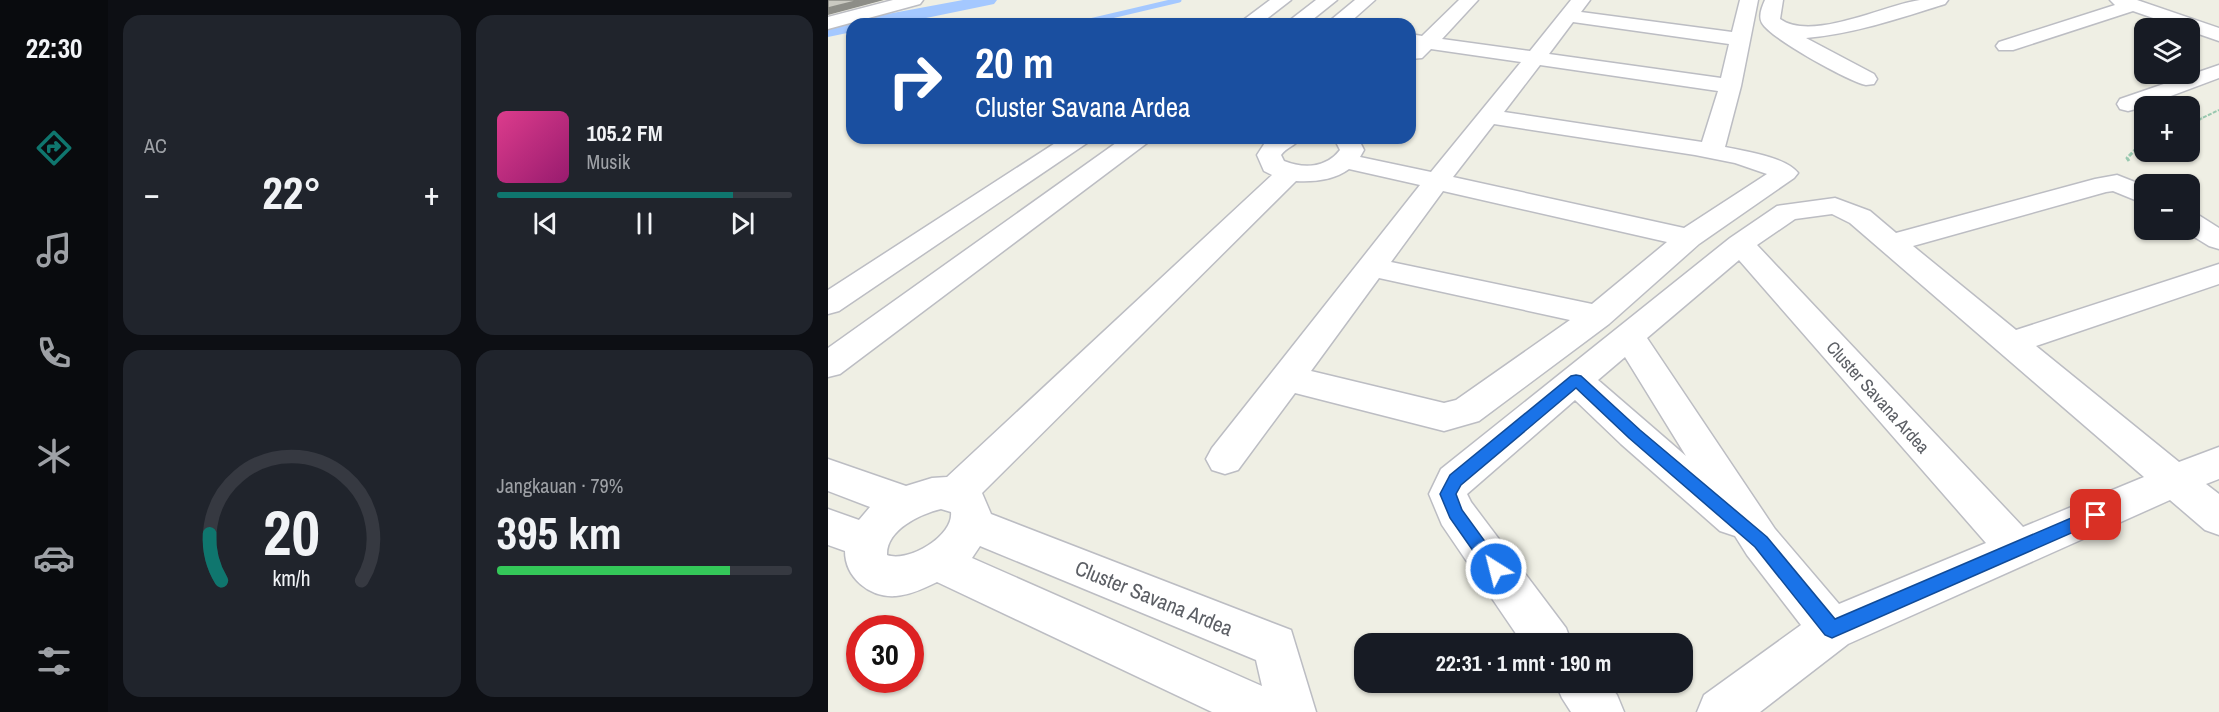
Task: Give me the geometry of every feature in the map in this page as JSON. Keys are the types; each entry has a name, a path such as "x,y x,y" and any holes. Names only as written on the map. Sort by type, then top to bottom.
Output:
{"street":[{"path":"847,18 914,0"},
{"path":"1256,18 1282,0"},
{"path":"1303,18 1328,0"},
{"path":"1344,18 1366,0"},
{"path":"1418,41 1469,0"},
{"path":"1712,150 1730,86 1749,0"},
{"path":"1774,0 1770,18 1772,24 1813,51 1866,79"},
{"path":"1783,31 1808,34 1823,32 1939,0"},
{"path":"2162,0 2219,21"},
{"path":"2006,46 2126,2 2219,35"},
{"path":"1225,459 1438,180 1575,8 1739,39"},
{"path":"828,23 846,18"},
{"path":"1418,41 1730,86"},
{"path":"2128,104 2219,71"},
{"path":"1490,117 1712,150 1776,166 1785,173 1689,238 1613,326 1576,380 1455,480 1448,494 1456,513 1542,633"},
{"path":"828,304 1069,144"},
{"path":"828,365 1131,144"},
{"path":"1280,144 1269,155 1273,166 1288,174 1330,170 1345,149 1438,180 1689,238"},
{"path":"828,527 867,541 864,554 866,565 874,573 902,576 937,562 960,542 962,509 1288,174"},
{"path":"1892,243 2104,184 2117,183 2134,191"},
{"path":"1287,378 1444,417 1456,416 1613,326 1787,212 1835,206 1860,217 2219,518"},
{"path":"2200,228 2219,240"},
{"name":"Cluster Savana Ardea","path":"1740,244 2017,549"},
{"path":"1372,267 1613,326 1761,542 1832,629"},
{"path":"2011,344 2219,274"},
{"path":"1576,380 1634,434 1761,542"},
{"path":"1721,712 1832,629 2219,462"},
{"path":"828,475 906,503"},
{"name":"Cluster Savana Ardea","path":"867,541 876,527 890,514 906,503 924,496 962,509 1275,646 1292,712"},
{"path":"937,562 1265,712"},
{"path":"1586,693 1600,712"}],"path":[{"path":"2200,119 2219,110"}],"building":[{"path":"828,0 860,0 828,8"}],"waterway":[{"path":"899,18 988,0"},
{"path":"1102,18 1179,0"},
{"path":"828,31 846,27"}],"route":[{"path":"1496,569 1456,513 1448,494 1455,480 1576,380 1634,434 1761,542 1832,629 2096,515"}]}
